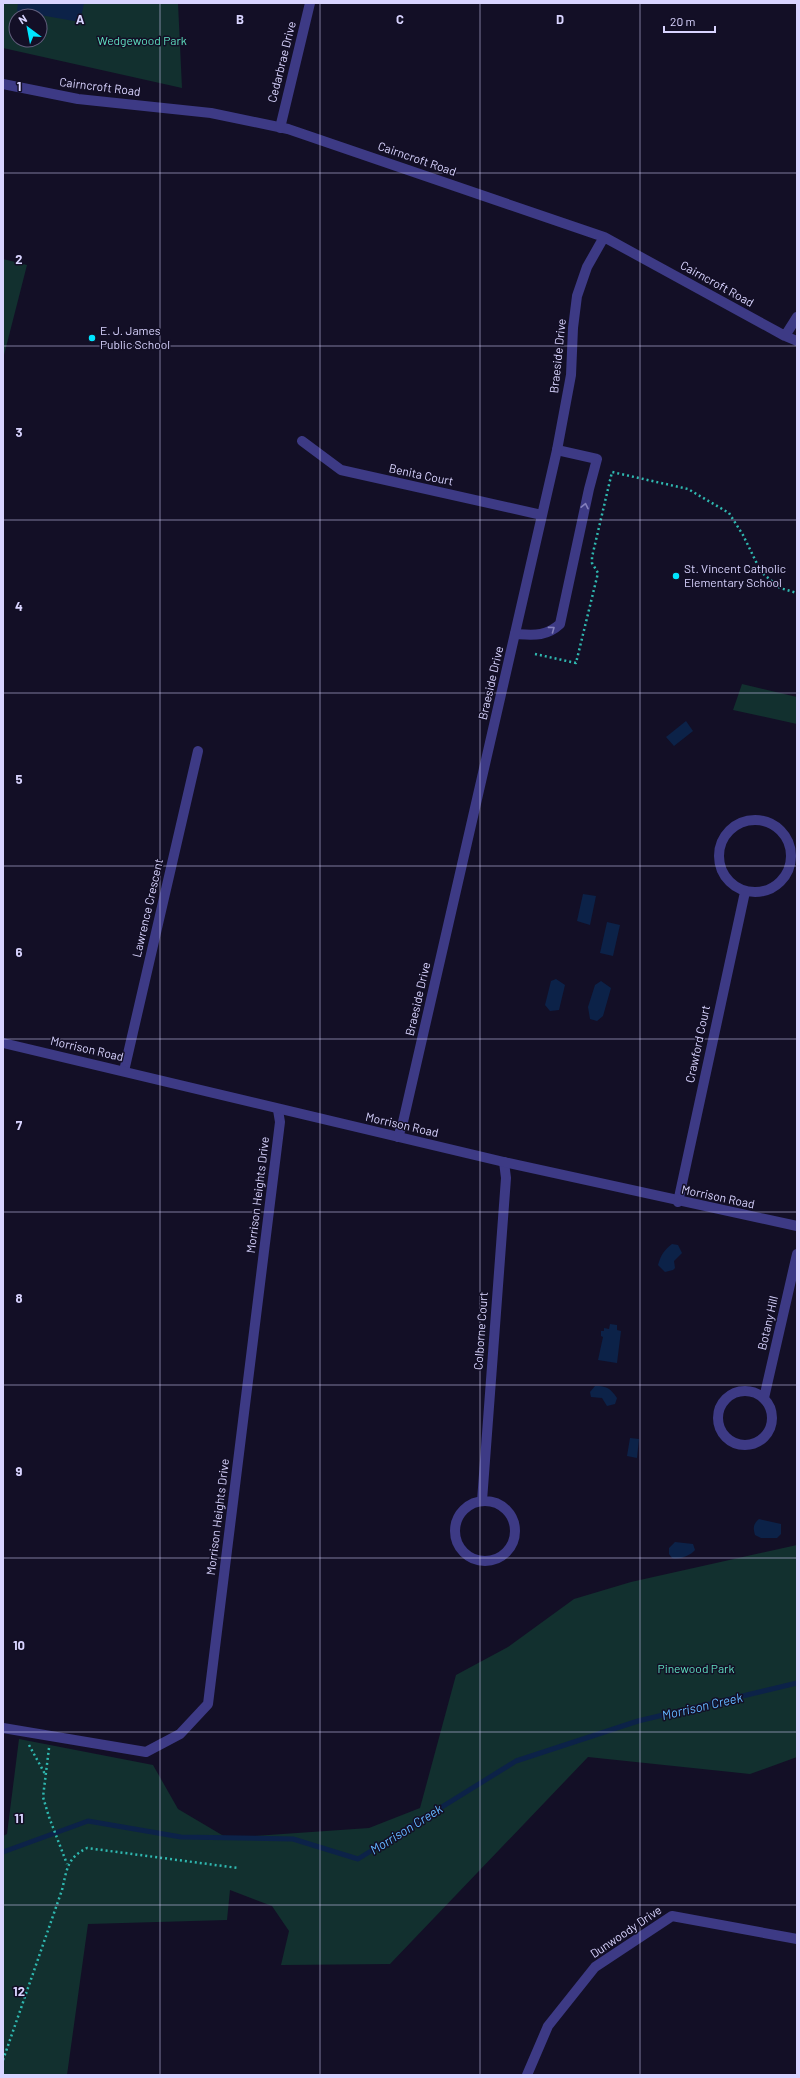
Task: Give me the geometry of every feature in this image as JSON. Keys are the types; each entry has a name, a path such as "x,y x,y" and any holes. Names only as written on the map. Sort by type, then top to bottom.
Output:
{"street":[{"name":"Cedarbrae Drive","path":"280,128 310,3"},
{"name":"Cairncroft Road","path":"3,84 78,99 211,113 280,128 604,237 785,336 797,341"},
{"name":"Braeside Drive","path":"398,1137 403,1122 556,450 571,375 573,328 578,296 587,267 604,237"},
{"path":"785,336 797,317"},
{"name":"Benita Court","path":"302,441 341,470 542,515"},
{"path":"515,634 539,636 554,629 560,624 588,489 592,481 597,459 556,450"},
{"name":"Lawrence Crescent","path":"124,1071 198,752"},
{"path":"756,819 771,823 783,832 790,846 791,861 786,876 775,887 761,893 745,892 731,885 722,873 718,858 720,843 728,830 741,822 756,819"},
{"name":"Crawford Court","path":"678,1202 745,892"},
{"name":"Morrison Road","path":"3,1043 124,1071 278,1110 678,1202 797,1226"},
{"name":"Morrison Heights Drive","path":"3,1728 146,1752 180,1734 208,1704 280,1122 278,1110"},
{"name":"Colborne Court","path":"482,1501 506,1178 504,1162"},
{"name":"Botany Hill","path":"764,1398 797,1254"},
{"path":"747,1390 764,1398 772,1413 772,1421 765,1436 751,1444 742,1445 734,1443 726,1437 721,1430 718,1421 719,1411 729,1396 747,1390"},
{"path":"482,1501 501,1506 513,1521 515,1531 513,1540 502,1556 493,1560 484,1561 470,1557 459,1547 455,1538 455,1527 458,1518 464,1510 472,1504 482,1501"},
{"name":"Dunwoody Drive","path":"527,2075 548,2026 595,1967 672,1916 797,1939"}],"path":[{"path":"535,654 576,663 598,572 592,563 592,557 612,472 688,489 729,513 743,535 762,572 780,588 797,593"},
{"path":"20,1731 45,1774"},
{"path":"53,1736 48,1750 43,1797 52,1827 67,1865"},
{"path":"3,2060 62,1890 67,1865 76,1853 87,1848 238,1868"}],"green space":[{"name":"Wedgewood Park","path":"3,3 178,3 182,88 3,48"},
{"path":"3,259 27,265 3,359"},
{"path":"742,684 797,697 797,724 733,710"},
{"name":"Pinewood Park","path":"797,1545 797,1757 750,1774 588,1757 390,1964 281,1965 289,1931 272,1906 230,1890 227,1920 88,1924 67,2075 3,2075 3,1836 7,1834 19,1739 153,1765 178,1809 227,1838 369,1828 420,1808 456,1675 508,1647 574,1599 631,1582"}],"water":[{"path":"18,3 84,3 80,22 48,16 48,8 17,8"},
{"path":"686,721 693,731 674,746 666,737"},
{"path":"583,894 596,896 590,925 577,921"},
{"path":"607,922 620,925 613,956 600,953"},
{"path":"556,979 565,985 559,1010 550,1011 545,1005 551,981"},
{"path":"601,981 611,988 603,1016 597,1021 590,1019 588,1007 595,985"},
{"path":"672,1244 678,1245 682,1253 674,1261 675,1268 665,1272 658,1265 663,1253"},
{"path":"610,1324 617,1325 617,1330 621,1331 617,1363 598,1360 603,1337 601,1336 601,1331 604,1331 604,1328 609,1329"},
{"path":"595,1386 603,1386 610,1390 617,1398 615,1404 607,1406 602,1398 591,1397 590,1392"},
{"path":"630,1438 639,1439 637,1458 627,1456"},
{"path":"759,1519 781,1524 781,1534 777,1538 761,1538 755,1535 754,1526"},
{"path":"675,1542 693,1544 695,1550 684,1557 672,1558 669,1554 669,1548"}],"waterway":[{"name":"Morrison Creek","path":"3,1852 88,1821 181,1837 293,1839 358,1859 516,1761 638,1721 797,1683"}],"place":[{"name":"E. J. James Public School","path":"92,338"},
{"name":"St. Vincent Catholic Elementary School","path":"676,576"}]}
